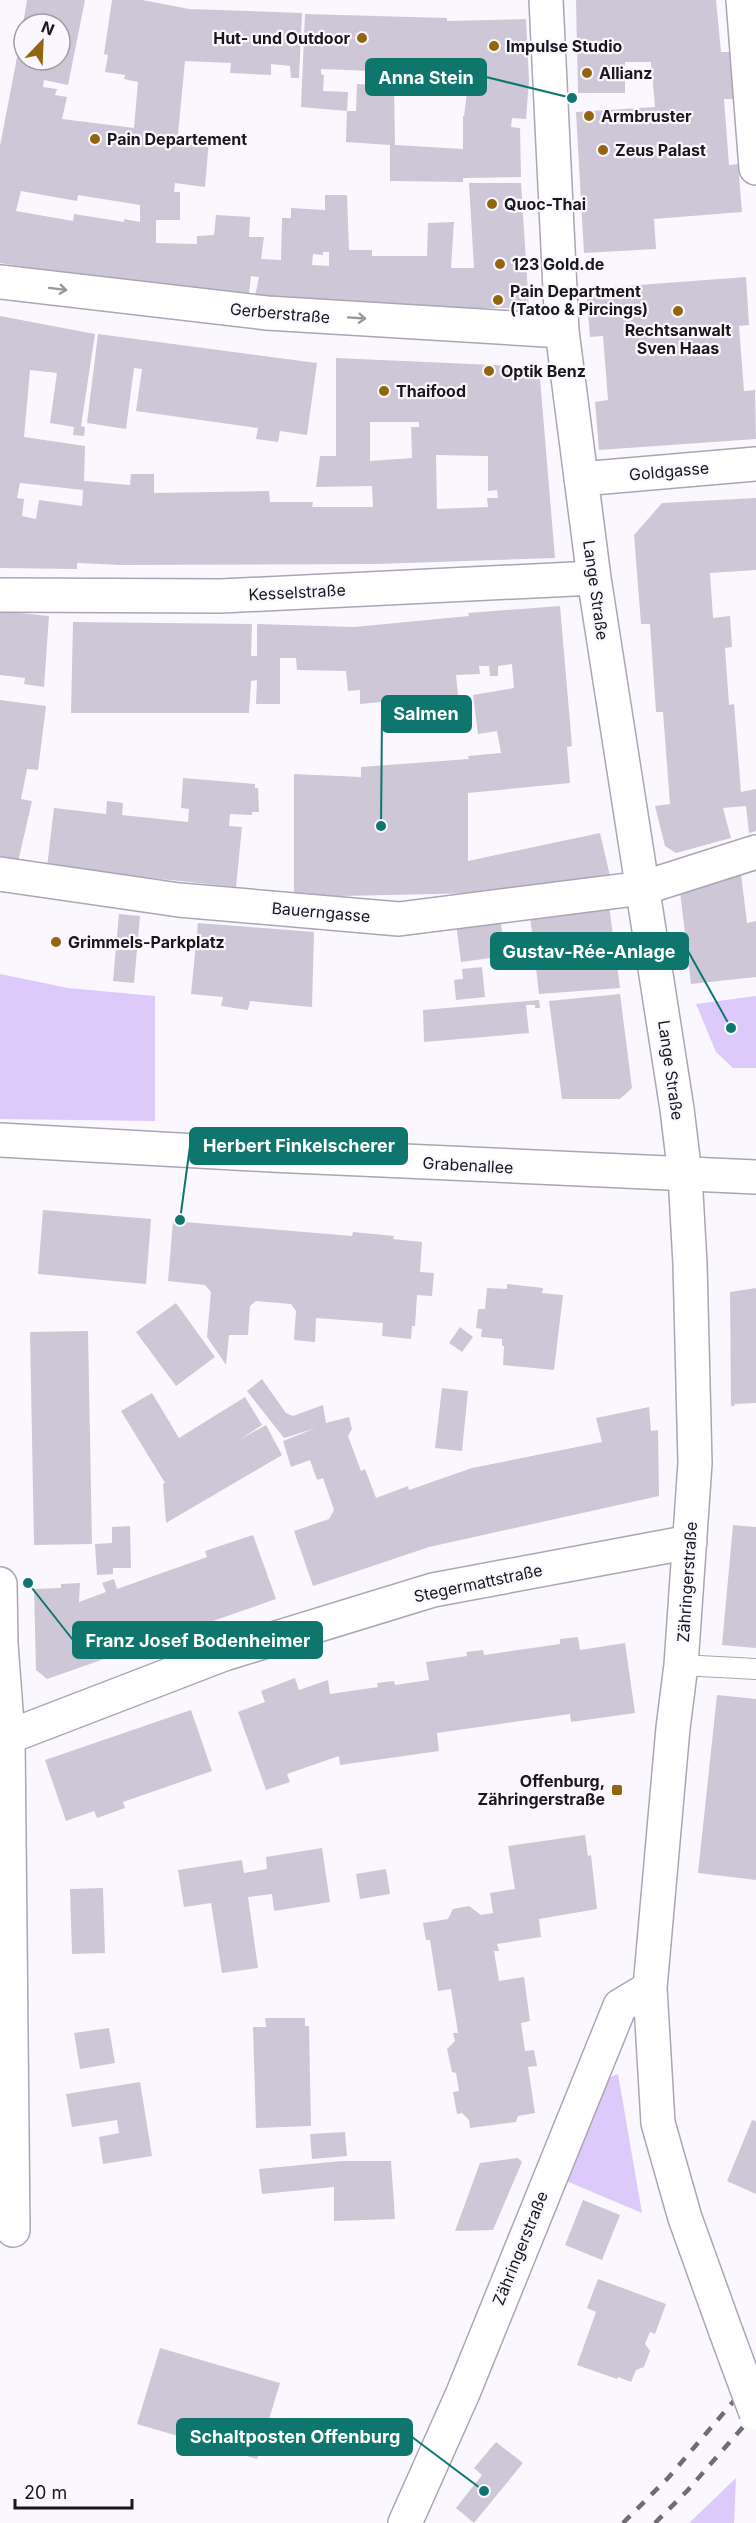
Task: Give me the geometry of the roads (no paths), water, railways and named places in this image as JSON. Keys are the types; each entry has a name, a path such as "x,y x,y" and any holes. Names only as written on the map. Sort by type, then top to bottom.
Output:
{"street":[{"name":"Lange Straße","path":"546,0 562,331 594,578 677,1109 685,1175"},
{"path":"743,0 756,168"},
{"name":"Gerberstraße","path":"0,282 267,313 562,331"},
{"name":"Goldgasse","path":"581,479 756,464"},
{"name":"Kesselstraße","path":"0,595 221,596 594,578"},
{"path":"643,888 756,852"},
{"name":"Bauerngasse","path":"0,874 179,900 399,919 643,888"},
{"name":"Grabenallee","path":"0,1140 756,1177"},
{"name":"Zähringerstraße","path":"685,1175 690,1264 695,1463 681,1665 673,1728 650,1988 658,2123 685,2218 756,2413"},
{"name":"Stegermattstraße","path":"4,1740 224,1654 433,1590 690,1542"},
{"path":"0,1584 13,2230"},
{"name":"Zähringerstraße","path":"405,2523 463,2393 620,2006 650,1988"}],"lane":[{"path":"681,1665 756,1669"}],"railway":[{"path":"623,2523 668,2478 756,2375"},
{"path":"655,2523 687,2491 756,2412"}],"place":[{"name":"Hut- und Outdoor","path":"362,38"},
{"name":"Impulse Studio","path":"494,46"},
{"name":"Allianz","path":"587,73"},
{"name":"Anna Stein","path":"572,98"},
{"name":"Armbruster","path":"589,116"},
{"name":"Pain Departement","path":"95,139"},
{"name":"Zeus Palast","path":"603,150"},
{"name":"Quoc-Thai","path":"492,204"},
{"name":"123 Gold.de","path":"500,264"},
{"name":"Pain Department (Tatoo & Pircings)","path":"498,300"},
{"name":"Rechtsanwalt Sven Haas","path":"678,311"},
{"name":"Optik Benz","path":"489,371"},
{"name":"Thaifood","path":"384,391"},
{"name":"Salmen","path":"381,826"},
{"name":"Grimmels-Parkplatz","path":"56,942"},
{"name":"Gustav-Rée-Anlage","path":"731,1028"},
{"name":"Herbert Finkelscherer","path":"180,1220"},
{"name":"Franz Josef Bodenheimer","path":"28,1583"},
{"name":"Offenburg, Zähringerstraße","path":"617,1790"},
{"name":"Schaltposten Offenburg","path":"484,2491"}]}
